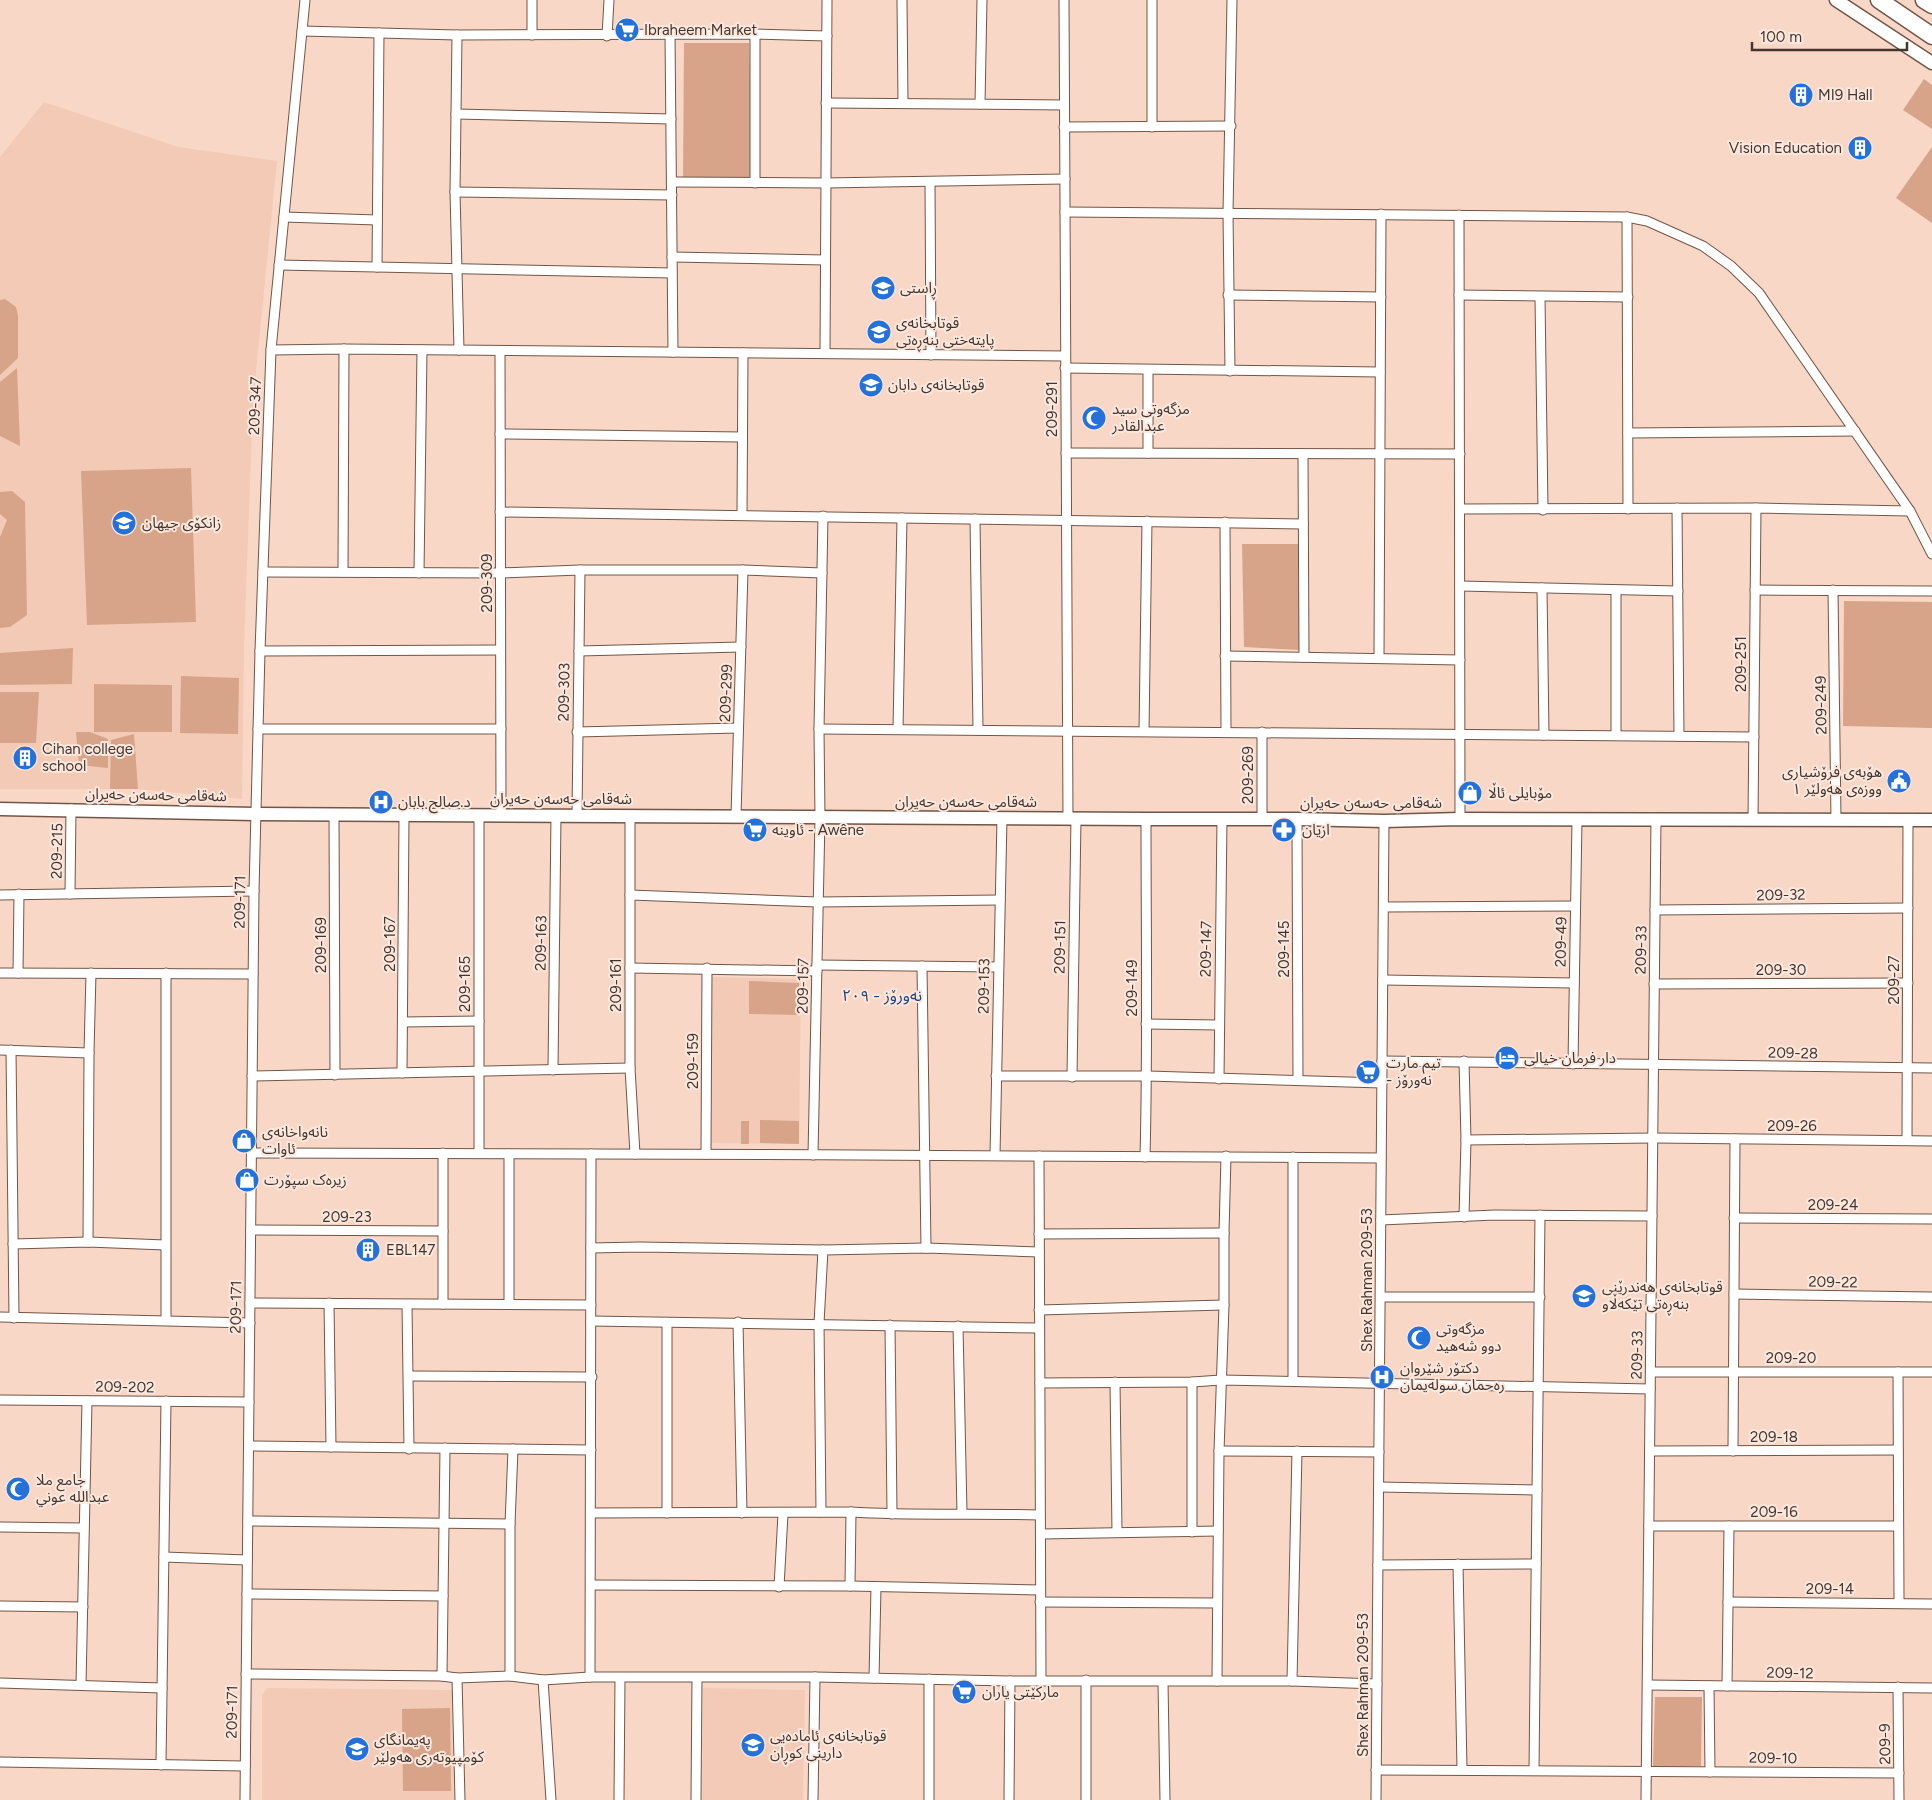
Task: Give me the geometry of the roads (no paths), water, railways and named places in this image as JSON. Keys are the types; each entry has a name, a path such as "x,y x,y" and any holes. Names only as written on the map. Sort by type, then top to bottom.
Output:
{"highway":[{"path":"1879,0 1932,36"},
{"path":"1924,0 1932,5"}],"street":[{"name":"209-347","path":"255,814 271,350 306,0"},
{"path":"532,0 532,35"},
{"path":"608,36 609,0"},
{"path":"825,353 827,0"},
{"path":"902,0 903,103"},
{"path":"980,104 982,0"},
{"name":"209-291","path":"1064,0 1067,731 1072,818"},
{"path":"1152,0 1152,127"},
{"path":"1230,371 1228,213 1232,0"},
{"path":"1836,0 1932,63"},
{"path":"302,30 457,35 608,36 755,34 827,36"},
{"path":"376,267 379,33"},
{"path":"755,34 755,183"},
{"path":"457,35 455,192 459,350"},
{"path":"670,35 673,352"},
{"path":"826,103 1064,105"},
{"path":"456,114 671,119"},
{"path":"1064,127 1231,126"},
{"path":"672,182 826,183 1065,179"},
{"path":"930,182 931,355"},
{"path":"455,192 672,195"},
{"path":"1065,212 1627,217 1647,221 1703,246 1738,273 1759,293 1910,511 1932,554"},
{"path":"1379,658 1381,214"},
{"path":"1459,215 1460,819"},
{"path":"284,217 377,220"},
{"path":"1627,217 1628,509"},
{"path":"672,257 825,260"},
{"path":"279,265 672,273"},
{"path":"1460,294 1540,297 1628,297"},
{"path":"1228,295 1381,297"},
{"path":"1540,297 1544,510"},
{"path":"271,350 344,349 1065,356"},
{"path":"343,572 344,349"},
{"path":"418,572 422,350"},
{"name":"209-309","path":"500,351 501,815"},
{"path":"742,515 743,353"},
{"path":"1065,368 1380,372"},
{"path":"1148,370 1148,454"},
{"path":"1628,433 1855,431"},
{"path":"500,434 742,437"},
{"path":"1066,453 1460,454"},
{"path":"1302,454 1304,657"},
{"path":"1677,508 1679,736"},
{"path":"1460,509 1756,508 1910,511"},
{"name":"209-251","path":"1753,820 1756,508"},
{"path":"500,512 1303,524"},
{"name":"209-157","path":"813,1155 820,818 819,728 823,516"},
{"path":"898,729 902,518"},
{"path":"975,519 978,730"},
{"path":"1144,731 1147,521"},
{"path":"1225,522 1226,732"},
{"path":"263,572 500,573 580,570 743,570 822,573"},
{"name":"209-303","path":"577,816 580,570"},
{"name":"209-299","path":"736,816 743,570"},
{"path":"1460,586 1678,591"},
{"path":"1542,588 1544,735"},
{"path":"1616,590 1616,736"},
{"path":"1755,590 1932,591"},
{"name":"209-249","path":"1833,590 1836,820"},
{"path":"579,651 741,648"},
{"path":"260,651 500,650"},
{"path":"1225,656 1460,660"},
{"path":"258,729 501,728"},
{"path":"577,732 738,728"},
{"path":"819,728 1754,737"},
{"name":"209-269","path":"1262,732 1262,818"},
{"name":"شەقامی حەسەن حەیران","path":"0,809 255,814 820,818 1262,818 1384,821 1460,819 1932,820"},
{"name":"209-215","path":"70,894 71,809"},
{"name":"209-171","path":"246,1800 255,814"},
{"name":"209-169","path":"334,814 335,1075"},
{"name":"209-167","path":"402,1073 404,815"},
{"name":"209-165","path":"478,815 479,1153"},
{"name":"209-163","path":"553,1070 556,815"},
{"name":"209-161","path":"630,816 630,1068 635,1154"},
{"name":"209-153","path":"994,1155 1002,818"},
{"name":"209-151","path":"1072,818 1072,1077"},
{"name":"209-147","path":"1219,1079 1222,818"},
{"name":"209-149","path":"1145,1156 1148,1076 1146,1024 1146,819"},
{"name":"209-145","path":"1298,819 1298,1080"},
{"name":"209-49","path":"1573,1064 1577,819"},
{"name":"209-33","path":"1646,1800 1656,819"},
{"name":"209-27","path":"1907,1140 1908,820"},
{"name":"Shex Rahman 209-53","path":"1376,1800 1384,821"},
{"path":"0,895 254,891"},
{"path":"18,973 19,894"},
{"path":"630,895 818,902 1000,900"},
{"path":"1384,907 1575,906"},
{"name":"209-32","path":"1655,910 1908,908"},
{"path":"922,966 926,1248"},
{"path":"630,968 998,967"},
{"name":"209-159","path":"706,1154 707,968"},
{"path":"0,973 253,974"},
{"path":"88,1242 91,973"},
{"path":"166,973 166,1320"},
{"path":"1383,980 1574,983"},
{"name":"209-30","path":"1654,984 1908,983"},
{"path":"403,1022 479,1021"},
{"path":"1146,1024 1219,1025"},
{"path":"0,1050 89,1053"},
{"path":"11,1050 14,1318"},
{"name":"209-28","path":"1382,1061 1932,1068"},
{"path":"1464,1061 1466,1140 1464,1216"},
{"path":"252,1076 630,1068"},
{"path":"996,1076 1148,1076 1382,1083"},
{"name":"209-26","path":"1466,1140 1653,1138 1932,1141"},
{"path":"1733,1451 1735,1140"},
{"path":"252,1153 926,1154 1381,1158"},
{"path":"443,1153 443,1304"},
{"path":"509,1154 509,1304"},
{"path":"590,1677 591,1154"},
{"path":"1039,1156 1041,1681"},
{"path":"1217,1681 1218,1451 1224,1305 1226,1156"},
{"path":"1293,1157 1293,1381"},
{"path":"1534,1770 1540,1215"},
{"path":"1381,1220 1464,1216 1652,1216"},
{"name":"209-24","path":"1734,1218 1932,1219"},
{"name":"209-23","path":"251,1230 443,1231"},
{"path":"1039,1234 1224,1233"},
{"path":"13,1244 88,1242 165,1244"},
{"path":"591,1248 822,1250 926,1248 1039,1252"},
{"path":"821,1512 819,1323 822,1250"},
{"name":"209-22","path":"1734,1294 1932,1297"},
{"path":"1381,1297 1540,1297"},
{"path":"250,1303 407,1305 591,1304"},
{"path":"329,1304 331,1447"},
{"path":"407,1305 409,1376 408,1449"},
{"path":"1039,1310 1224,1305"},
{"path":"0,1317 250,1323"},
{"path":"591,1321 666,1324 738,1322 1039,1328"},
{"path":"738,1322 742,1513"},
{"path":"666,1324 667,1513"},
{"path":"890,1326 892,1514"},
{"path":"958,1326 962,1513"},
{"name":"209-20","path":"1651,1372 1932,1372"},
{"path":"1898,1372 1899,1603"},
{"path":"409,1376 592,1377"},
{"path":"1040,1384 1221,1380 1650,1389"},
{"path":"1115,1382 1117,1532"},
{"path":"1192,1382 1192,1532"},
{"name":"209-202","path":"0,1400 249,1402"},
{"path":"81,1685 87,1400"},
{"path":"161,1765 166,1401"},
{"path":"249,1446 591,1450"},
{"path":"442,1676 445,1448"},
{"path":"510,1676 512,1449"},
{"name":"209-18","path":"1650,1451 1898,1450"},
{"path":"1218,1451 1379,1452"},
{"path":"1292,1681 1296,1451"},
{"path":"1379,1487 1537,1490"},
{"path":"850,1586 851,1512"},
{"path":"591,1514 851,1512 1040,1515"},
{"path":"779,1587 783,1514"},
{"path":"248,1521 510,1524"},
{"name":"209-16","path":"1649,1526 1898,1526"},
{"path":"1727,1686 1729,1526"},
{"path":"0,1527 84,1528"},
{"path":"1040,1534 1218,1531"},
{"path":"164,1558 248,1560"},
{"path":"1458,1564 1462,1769"},
{"path":"1378,1565 1536,1564"},
{"path":"590,1585 850,1586 1040,1590"},
{"path":"874,1678 876,1587"},
{"path":"247,1594 443,1596"},
{"path":"1040,1602 1217,1603"},
{"name":"209-14","path":"1728,1602 1932,1604"},
{"path":"0,1606 83,1607"},
{"path":"246,1674 442,1676 457,1678 510,1676 543,1680 590,1677 814,1677 1010,1681 1292,1681 1377,1684"},
{"path":"813,1800 814,1677"},
{"path":"457,1678 460,1800"},
{"path":"619,1800 620,1678"},
{"path":"696,1800 697,1678"},
{"path":"929,1679 929,1800"},
{"path":"543,1680 551,1800"},
{"path":"1086,1680 1086,1800"},
{"path":"1009,1800 1010,1681"},
{"path":"1163,1682 1165,1800"},
{"path":"0,1683 162,1688"},
{"name":"209-12","path":"1648,1685 1932,1688"},
{"path":"1709,1686 1710,1772"},
{"name":"209-9","path":"1898,1687 1900,1800"},
{"path":"0,1762 246,1766"},
{"name":"209-10","path":"1376,1770 1462,1769 1899,1774"}],"place":[{"name":"Ibraheem Market","path":"627,30"},
{"name":"MI9 Hall","path":"1801,95"},
{"name":"Vision Education","path":"1860,148"},
{"name":"ڕاستی","path":"883,288"},
{"name":"قوتابخانەی پایتەختی بنەڕەتی","path":"879,332"},
{"name":"قوتابخانەی دابان","path":"871,385"},
{"name":"مزگەوتی سید عبدالقادر","path":"1094,418"},
{"name":"زانکۆی جیھان","path":"124,523"},
{"name":"Cihan college school","path":"25,758"},
{"name":"هۆبەی فرۆشیاری ووزەی هەولێر ١","path":"1899,781"},
{"name":"مۆبایلی ئاڵا","path":"1470,793"},
{"name":"د.صالح بابان","path":"381,802"},
{"name":"ئاوینە - Awêne","path":"755,830"},
{"name":"ازيان","path":"1284,830"},
{"name":"دار فرمان خیالی","path":"1507,1058"},
{"name":"تیم مارت - نەورۆز","path":"1368,1072"},
{"name":"نانەواخانەی ئاوات","path":"244,1141"},
{"name":"زیرەک سپۆرت","path":"247,1180"},
{"name":"EBL147","path":"368,1250"},
{"name":"قوتابخانەی هەندرێنی بنەڕەتی تێکەڵاو","path":"1584,1296"},
{"name":"مزگەوتی دوو شەهید","path":"1419,1338"},
{"name":"دکتۆر شێروان رەحمان سولەیمان","path":"1382,1377"},
{"name":"جامع ملا عبدالله عوني","path":"18,1489"},
{"name":"مارکێتی یاران","path":"964,1692"},
{"name":"قوتابخانەی ئامادەیی دارینی کوڕان","path":"753,1745"},
{"name":"پەیمانگای کۆمپیوتەری هەولێر","path":"357,1749"}],"district":[{"name":"نەورۆز - ٢٠٩","path":"882,995"}]}
